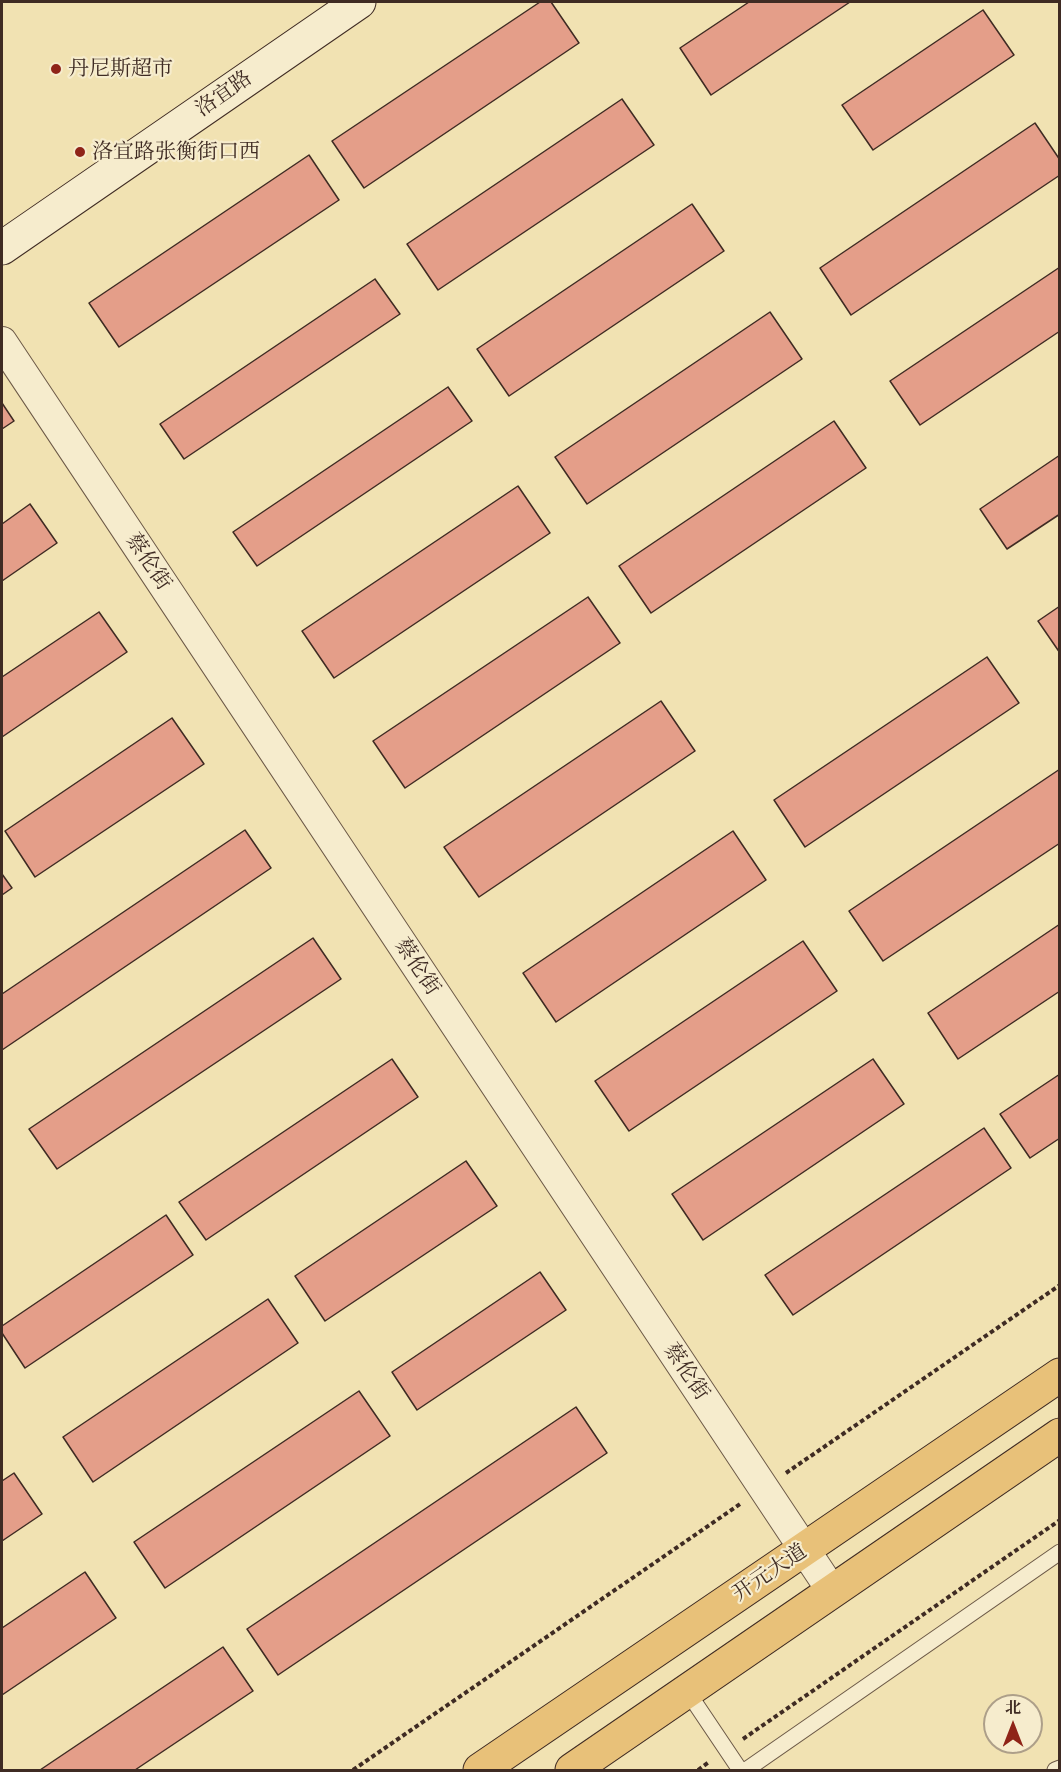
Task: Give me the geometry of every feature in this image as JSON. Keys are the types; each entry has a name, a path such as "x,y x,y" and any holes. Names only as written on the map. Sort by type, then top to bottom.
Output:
{"main road":[{"name":"开元大道","path":"480,1770 1059,1375"},
{"path":"572,1770 1059,1435"}],"street":[{"name":"洛宜路","path":"2,224 324,2"},
{"name":"洛宜路","path":"2,248 358,2"},
{"name":"蔡伦街","path":"2,342 832,1591"}],"lane":[{"path":"746,1770 1059,1552"},
{"path":"687,1691 740,1770"},
{"path":"1055,1770 1059,1768"}],"path":[{"path":"353,1770 1059,1285"},
{"path":"698,1770 1059,1520"}],"building":[{"path":"540,2 551,2 579,43 364,188 332,141"},
{"path":"749,2 850,2 711,95 680,48"},
{"path":"983,10 1014,55 873,150 842,105"},
{"path":"622,99 654,145 438,290 407,244"},
{"path":"1035,123 1060,160 1060,175 851,315 820,268"},
{"path":"309,155 339,200 119,347 89,303"},
{"path":"692,204 724,251 509,396 477,349"},
{"path":"1060,267 1060,331 920,425 890,381"},
{"path":"375,279 400,314 184,459 160,424"},
{"path":"770,312 802,359 587,504 555,457"},
{"path":"448,387 472,421 257,566 233,532"},
{"path":"2,403 14,421 2,429"},
{"path":"834,421 866,468 651,613 619,566"},
{"path":"1060,455 1060,514 1007,549 980,509"},
{"path":"518,486 550,533 334,678 302,631"},
{"path":"30,504 57,543 2,581 2,524"},
{"path":"588,597 620,643 405,788 373,741"},
{"path":"1060,606 1060,653 1038,621"},
{"path":"99,612 127,652 2,737 2,677"},
{"path":"987,657 1019,703 805,847 774,800"},
{"path":"661,701 695,751 479,897 444,847"},
{"path":"172,718 204,764 35,877 5,831"},
{"path":"1060,769 1060,843 883,961 849,911"},
{"path":"245,830 271,868 2,1050 2,994"},
{"path":"733,831 766,880 556,1022 523,973"},
{"path":"2,874 12,888 2,895"},
{"path":"1060,924 1060,991 958,1059 928,1013"},
{"path":"313,938 341,979 57,1169 29,1129"},
{"path":"803,941 837,991 629,1131 595,1081"},
{"path":"392,1059 418,1097 206,1240 179,1202"},
{"path":"873,1059 904,1104 703,1240 672,1194"},
{"path":"1060,1074 1060,1138 1030,1158 1000,1114"},
{"path":"984,1128 1011,1168 793,1315 765,1275"},
{"path":"466,1161 497,1206 325,1321 295,1276"},
{"path":"166,1215 193,1255 25,1368 2,1333 2,1326"},
{"path":"540,1272 566,1310 417,1410 392,1372"},
{"path":"268,1299 298,1343 93,1482 63,1437"},
{"path":"359,1391 390,1436 165,1588 134,1542"},
{"path":"576,1407 607,1453 278,1675 247,1629"},
{"path":"14,1473 42,1514 2,1541 2,1481"},
{"path":"85,1572 116,1618 2,1695 2,1628"},
{"path":"223,1647 253,1691 135,1770 40,1770"}],"place":[{"name":"丹尼斯超市","path":"56,69"},
{"name":"洛宜路张衡街口西","path":"80,152"}]}
